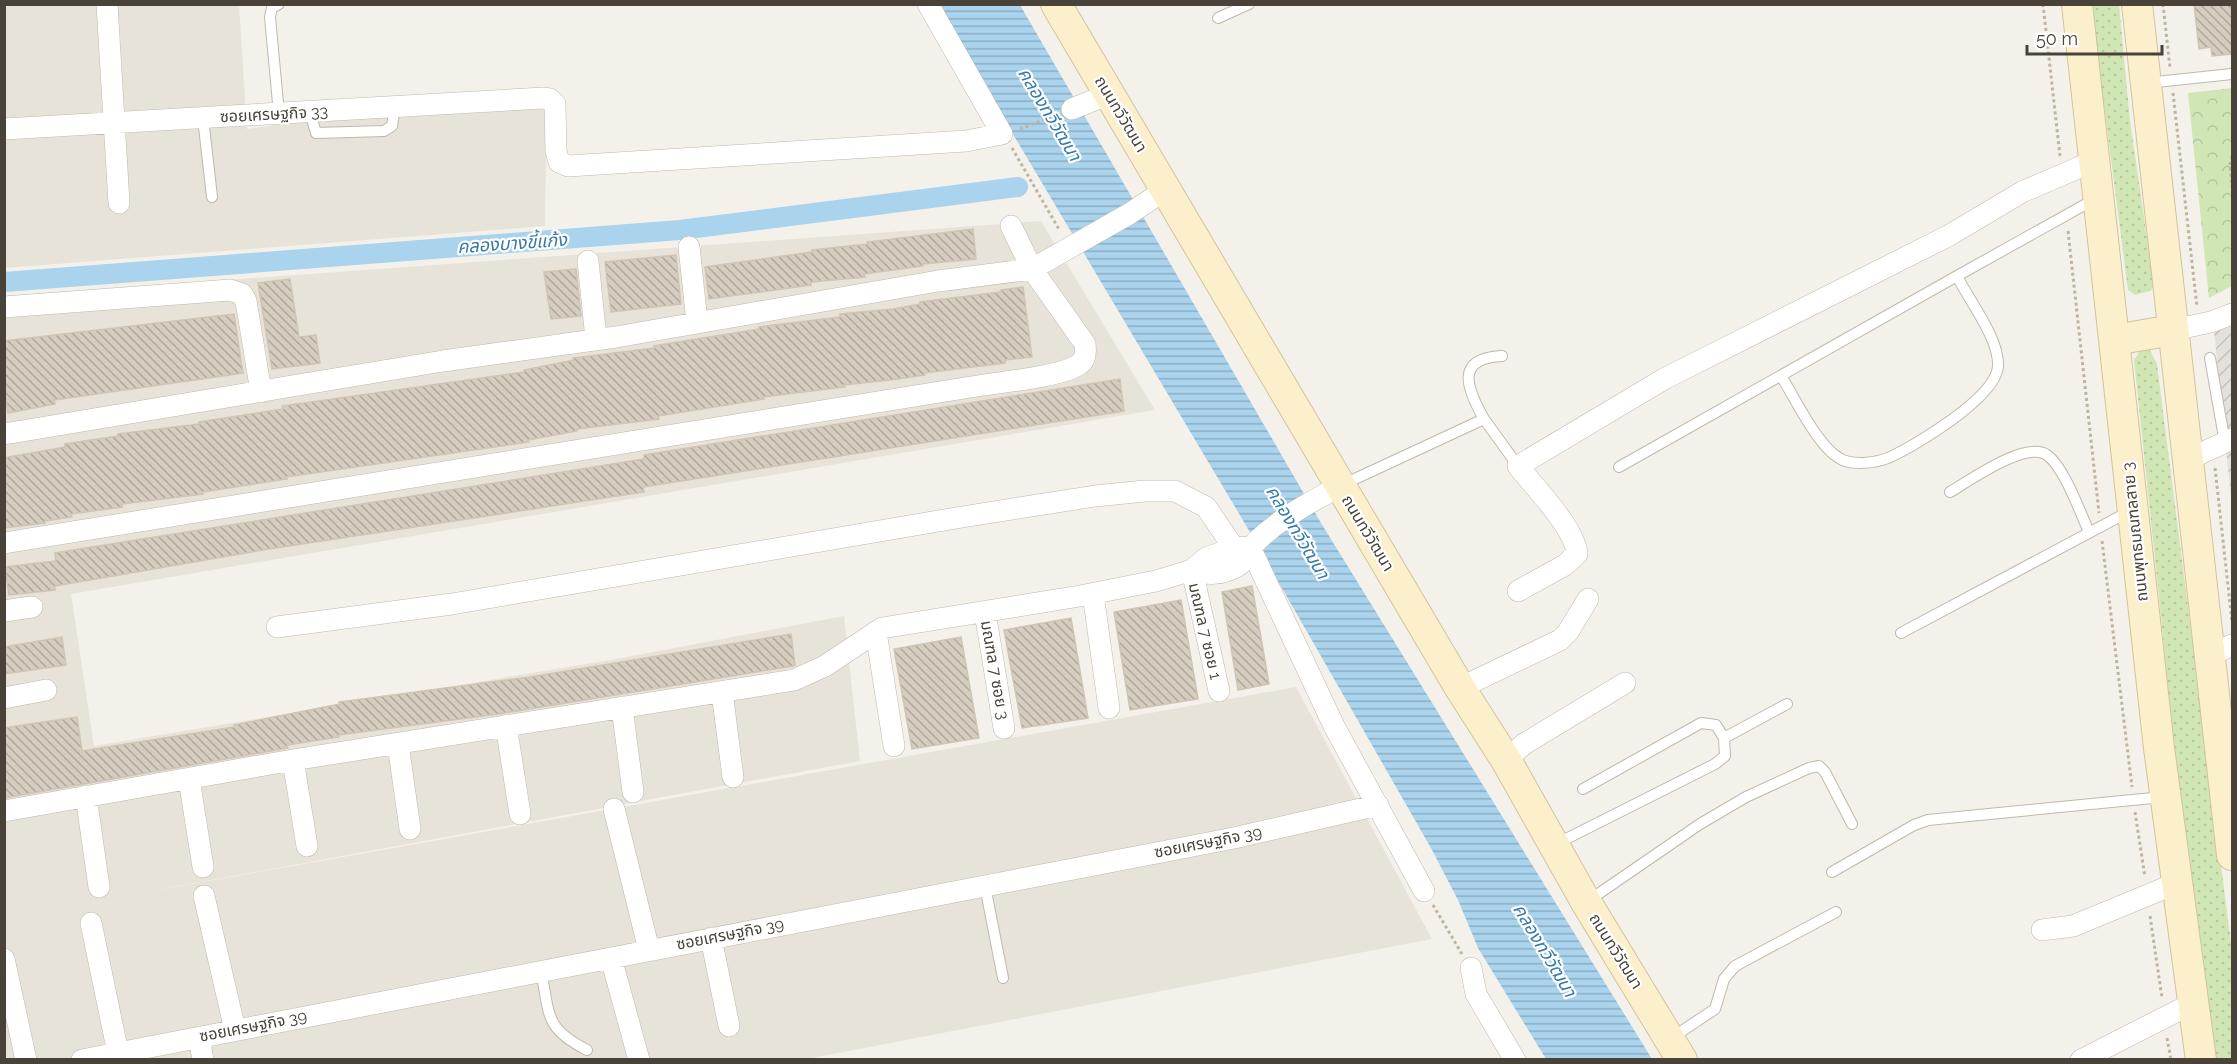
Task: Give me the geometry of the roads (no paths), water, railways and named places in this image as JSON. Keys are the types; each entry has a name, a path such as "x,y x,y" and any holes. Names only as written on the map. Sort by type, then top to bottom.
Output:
{"main road":[{"name":"ถนนทวีวัฒนา","path":"1056,4 1460,688 1506,760 1552,845 1676,1049"},
{"name":"ถนนพุทธมณฑลสาย 3","path":"2077,4 2166,797 2201,1059"},
{"path":"2137,4 2187,460 2221,651 2232,855"},
{"path":"2114,340 2173,330"}],"street":[{"path":"107,4 119,203"},
{"name":"ซอยเศรษฐกิจ 33","path":"4,129 543,98 550,99 555,104 556,151 559,162 568,166 966,141 1007,134 928,4"},
{"path":"1072,109 1108,94"},
{"path":"1518,591 1565,565 1577,555 1574,542 1566,528 1518,466 1664,379 1948,236 2022,192 2094,161"},
{"path":"4,434 443,361 596,339 938,281 1032,268 1078,244 1166,190"},
{"path":"4,543 965,388 1078,366 1083,360 1085,344 1032,268 1011,225"},
{"path":"689,247 697,322"},
{"path":"588,261 596,339"},
{"path":"4,307 230,290 242,294 246,301 261,392"},
{"path":"2173,330 2211,322 2232,314"},
{"path":"2187,460 2229,441"},
{"path":"4,811 293,760 722,692 811,674 876,632 910,622 1093,594 1156,581 1192,570 1206,558 1248,544 1309,503 1341,486"},
{"path":"277,627 452,604 1095,496 1145,491 1175,491 1206,507 1248,544 1334,726 1424,891"},
{"name":"มณฑล 7 ซอย 1","path":"1192,570 1219,691"},
{"path":"1093,594 1109,708"},
{"path":"1460,688 1560,640 1568,632 1588,599"},
{"path":"4,611 32,607"},
{"name":"มณฑล 7 ซอย 3","path":"985,612 1004,728"},
{"path":"876,632 894,746"},
{"path":"1506,760 1524,744 1625,683"},
{"path":"4,698 46,690"},
{"path":"722,692 733,777"},
{"path":"622,707 633,792"},
{"path":"506,725 520,813"},
{"path":"398,744 410,829"},
{"path":"293,760 307,846"},
{"path":"189,779 204,867"},
{"path":"86,796 99,887"},
{"name":"ซอยเศรษฐกิจ 39","path":"82,1059 1234,838 1378,805"},
{"path":"614,809 649,950"},
{"path":"2042,930 2073,926 2177,883"},
{"path":"204,896 235,1030"},
{"path":"91,923 118,1053"},
{"path":"711,938 729,1026"},
{"path":"611,958 639,1059"},
{"path":"4,959 27,1059"},
{"path":"1471,968 1476,994 1515,1059"},
{"path":"2081,1059 2193,1003"},
{"path":"199,1037 203,1059"}],"lane":[{"path":"279,4 272,8 270,17 279,114"},
{"path":"1218,18 1249,4"},
{"path":"2146,83 2232,74"},
{"path":"202,118 212,196"},
{"path":"1619,467 2098,197"},
{"path":"1781,376 1823,442 1839,458 1856,463 1887,458 1950,420 1986,391 1994,380 1998,366 1995,350 1988,332 1957,276"},
{"path":"1502,356 1484,357 1474,363 1468,374 1471,395 1484,419 1518,466"},
{"path":"2210,357 2229,441"},
{"path":"1341,486 1484,419"},
{"path":"1950,492 2013,455 2046,453 2056,465 2089,532"},
{"path":"1901,633 2133,509"},
{"path":"1725,738 1787,704"},
{"path":"1552,845 1714,764 1725,756 1725,738 1716,725 1701,723 1583,789"},
{"path":"1586,902 1700,824 1746,797 1809,768 1820,766 1825,772 1852,824"},
{"path":"1832,872 1914,825 1928,820 2166,797"},
{"path":"985,885 1003,978"},
{"path":"1676,1049 1715,1008 1724,979 1735,966 1836,912"},
{"path":"542,971 554,1028 564,1038 587,1050"}],"water":[{"name":"คลองทวีวัฒนา","path":"936,5 1020,5 1321,523 1652,1059 1546,1059 1478,948 1458,900 1431,848 1244,522"}],"waterway":[{"name":"คลองบางขี้แก้ง","path":"4,282 680,230 1018,187"}]}
